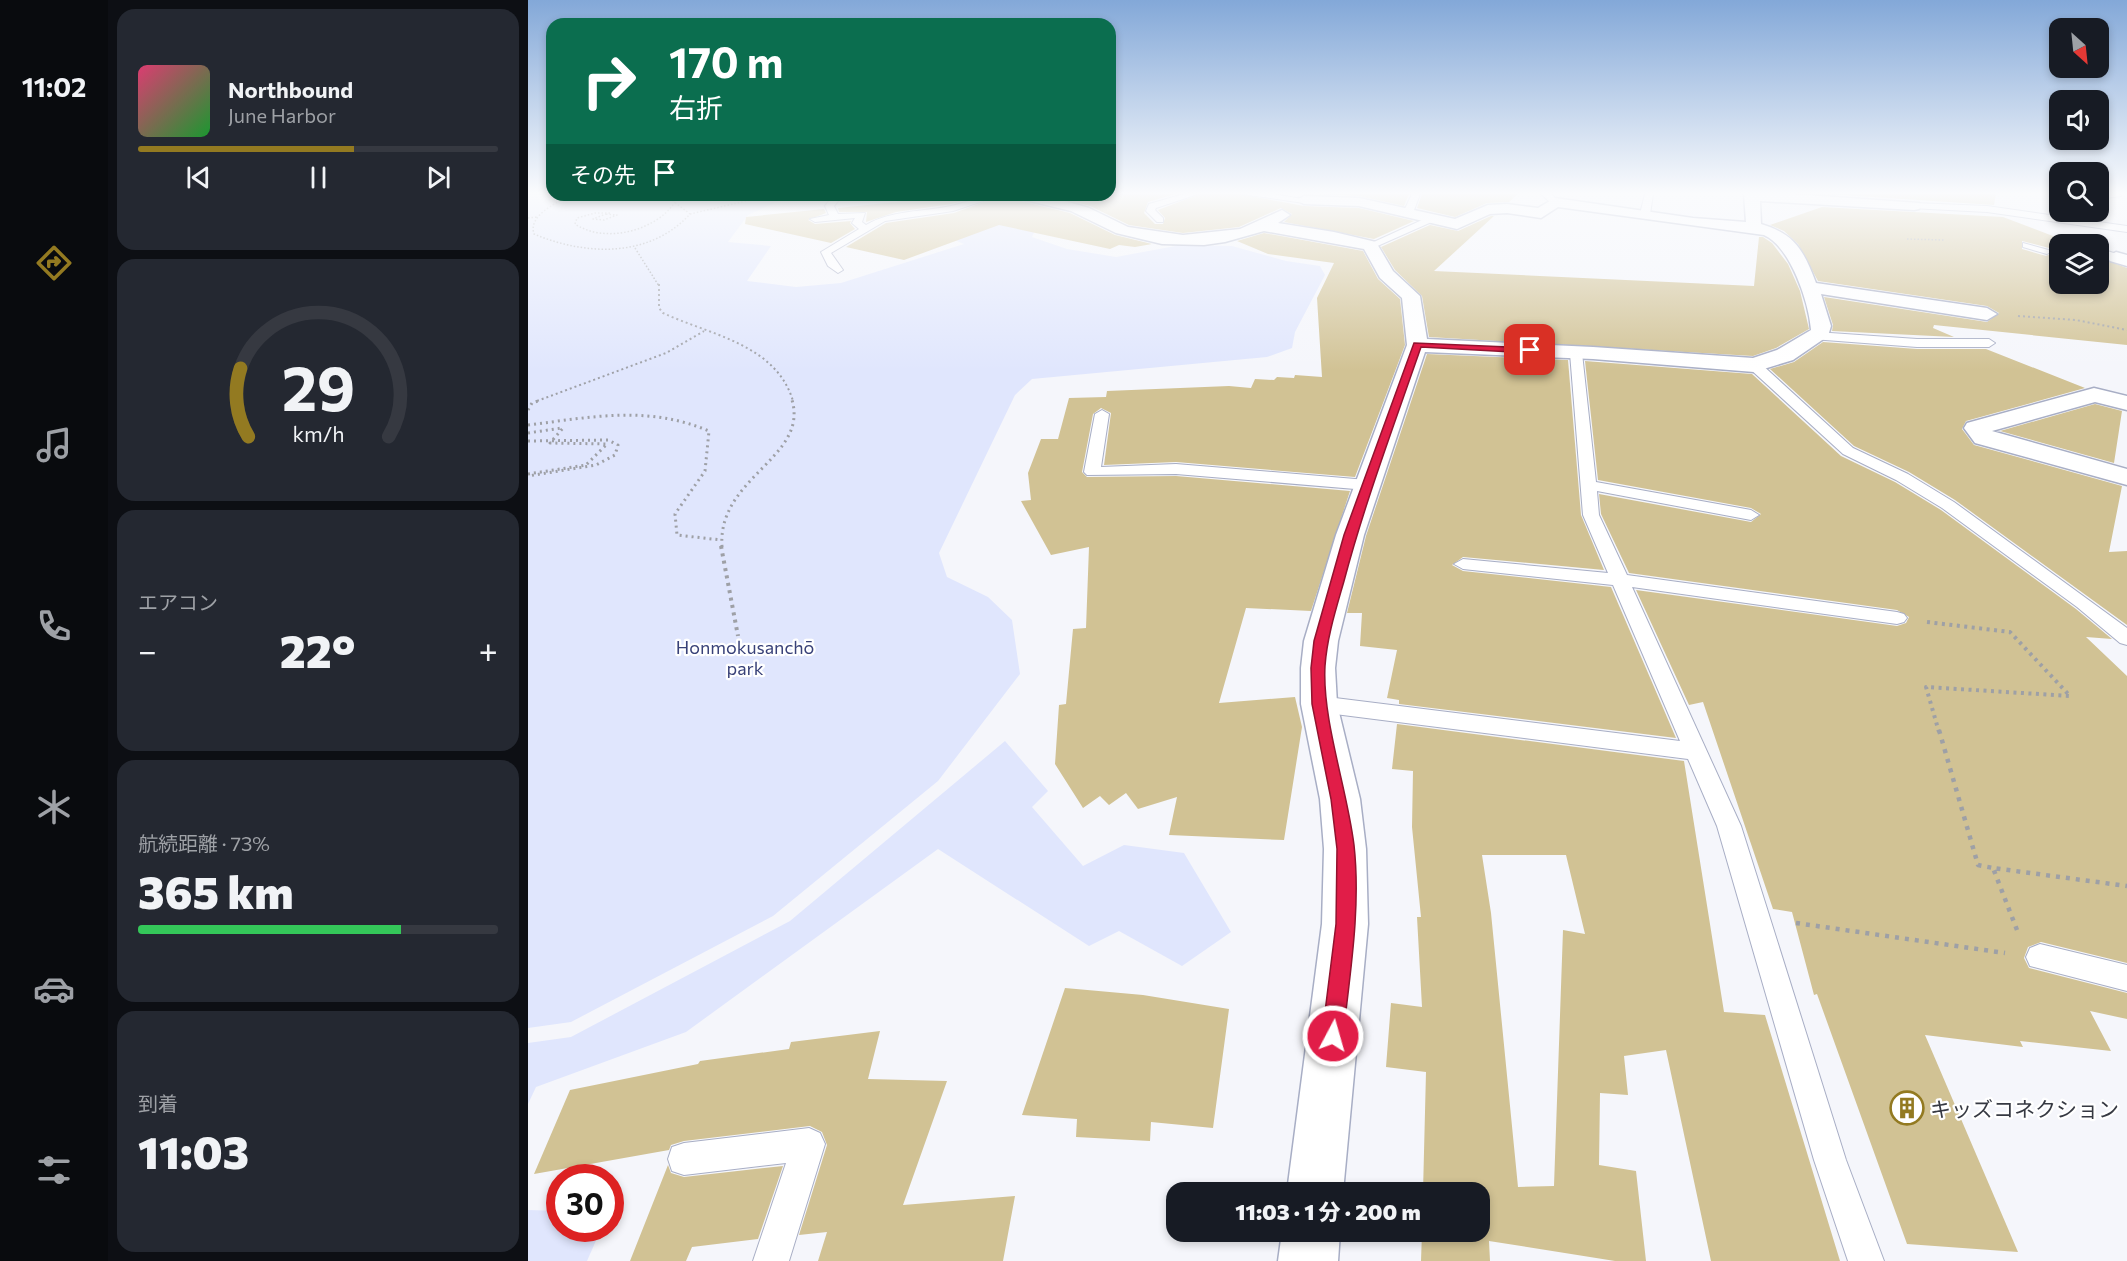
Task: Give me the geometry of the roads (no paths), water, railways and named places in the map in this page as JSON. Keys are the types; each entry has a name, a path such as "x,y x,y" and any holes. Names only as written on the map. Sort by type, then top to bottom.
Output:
{"street":[{"path":"1316,1182 1345,913 1346,849 1340,799 1319,704 1318,668 1321,641 1350,535 1417,345 1411,296 1386,274 1374,253"},
{"path":"1417,345 1754,365 1785,355 1821,332 1808,287 1791,253"},
{"path":"1808,287 1987,314"},
{"path":"2127,403 2094,395 1976,428 1984,438 2127,477"},
{"path":"1308,1261 1310,1242"}],"lane":[{"path":"826,253 838,270"},
{"path":"1816,336 1917,344 1989,343"},
{"path":"1576,353 1591,515 1622,580 1729,826 1759,918 1830,1160 1866,1261"},
{"path":"1754,365 1848,451 1902,477 1948,505 2084,603 2127,639"},
{"path":"1102,414 1092,472 1176,469 1367,485"},
{"path":"1588,485 1751,515"},
{"path":"1463,564 1622,580 1897,618"},
{"path":"1319,704 1695,751"},
{"path":"2033,956 2127,978"},
{"path":"684,1159 809,1144 771,1261"}],"place":[{"name":"キッズコネクション","path":"1907,1108"}],"park label":[{"name":"Honmokusanchō park","path":"745,657"}]}
